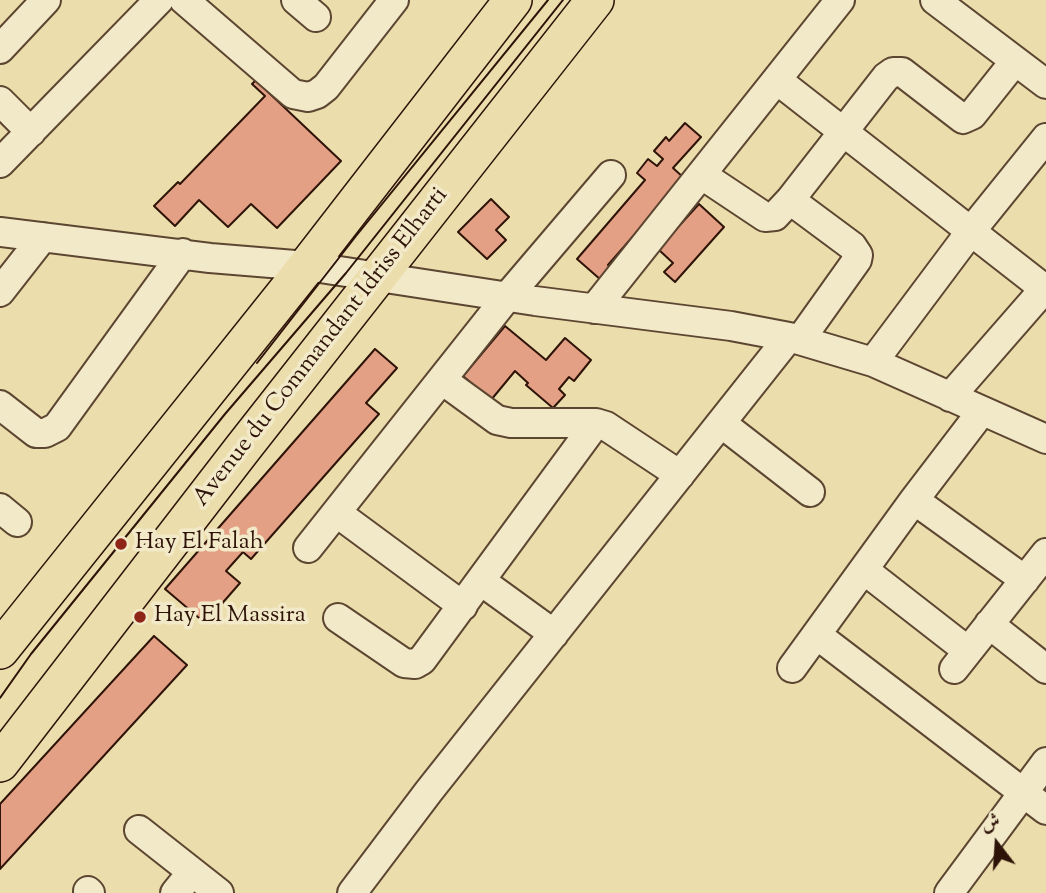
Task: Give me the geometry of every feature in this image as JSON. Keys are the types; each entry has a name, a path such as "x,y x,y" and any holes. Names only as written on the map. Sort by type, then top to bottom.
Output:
{"main road":[{"path":"0,650 307,266 513,0"},
{"name":"Avenue du Commandant Idriss Elharti","path":"0,763 595,0"}],"street":[{"path":"0,50 46,0"},
{"path":"0,163 159,0"},
{"path":"184,0 293,94 308,97 326,87 390,1"},
{"path":"594,309 840,0"},
{"path":"935,0 1046,84"},
{"path":"702,175 765,217 775,216 790,201 886,77 893,72 902,72 963,119 972,115 1015,61"},
{"path":"777,79 1045,288 950,397"},
{"path":"0,101 31,132"},
{"path":"873,362 971,231 1046,138"},
{"path":"308,548 507,297 611,175"},
{"path":"352,893 429,791 721,423 795,339 857,260 858,256 852,246 790,201"},
{"path":"0,232 210,258 307,266 507,297 731,326 795,339 873,362 1046,439"},
{"path":"0,292 43,237"},
{"path":"0,405 36,433 52,431 57,427 183,253"},
{"path":"442,380 497,420 511,423 596,423 606,426 680,475"},
{"path":"792,668 982,411"},
{"path":"338,618 404,663 415,664 422,660 596,423"},
{"path":"721,423 810,492"},
{"path":"864,570 961,660 1039,565 914,500"},
{"path":"337,513 463,606"},
{"path":"481,581 554,634"},
{"path":"989,624 1046,669"},
{"path":"817,635 1046,810"},
{"path":"949,893 1046,762"},
{"path":"139,830 183,883 219,893"}],"building":[{"path":"259,77 271,88 267,91 341,161 277,228 251,204 228,227 199,200 175,226 154,206 178,182 180,184 265,96 252,84"},
{"path":"685,123 701,137 673,168 684,178 608,265 612,268 601,280 577,259 645,180 637,173 648,159 657,166 663,159 654,151 666,137 669,141"},
{"path":"491,199 509,217 496,230 506,240 487,259 458,232"},
{"path":"699,204 724,227 675,282 664,272 673,263 658,249"},
{"path":"505,326 546,360 565,338 591,360 574,381 569,377 559,389 565,395 553,408 526,385 528,383 515,371 491,400 463,376"},
{"path":"375,349 397,368 366,403 379,414 251,559 243,552 226,571 240,583 205,623 165,589"},
{"path":"154,636 187,665 0,869 0,804"}],"tram line":[{"path":"257,363 356,236 548,0"},
{"path":"0,698 31,654 225,414 346,273 563,0"}],"place":[{"name":"Hay El Falah","path":"121,544"},
{"name":"Hay El Massira","path":"140,617"}]}
